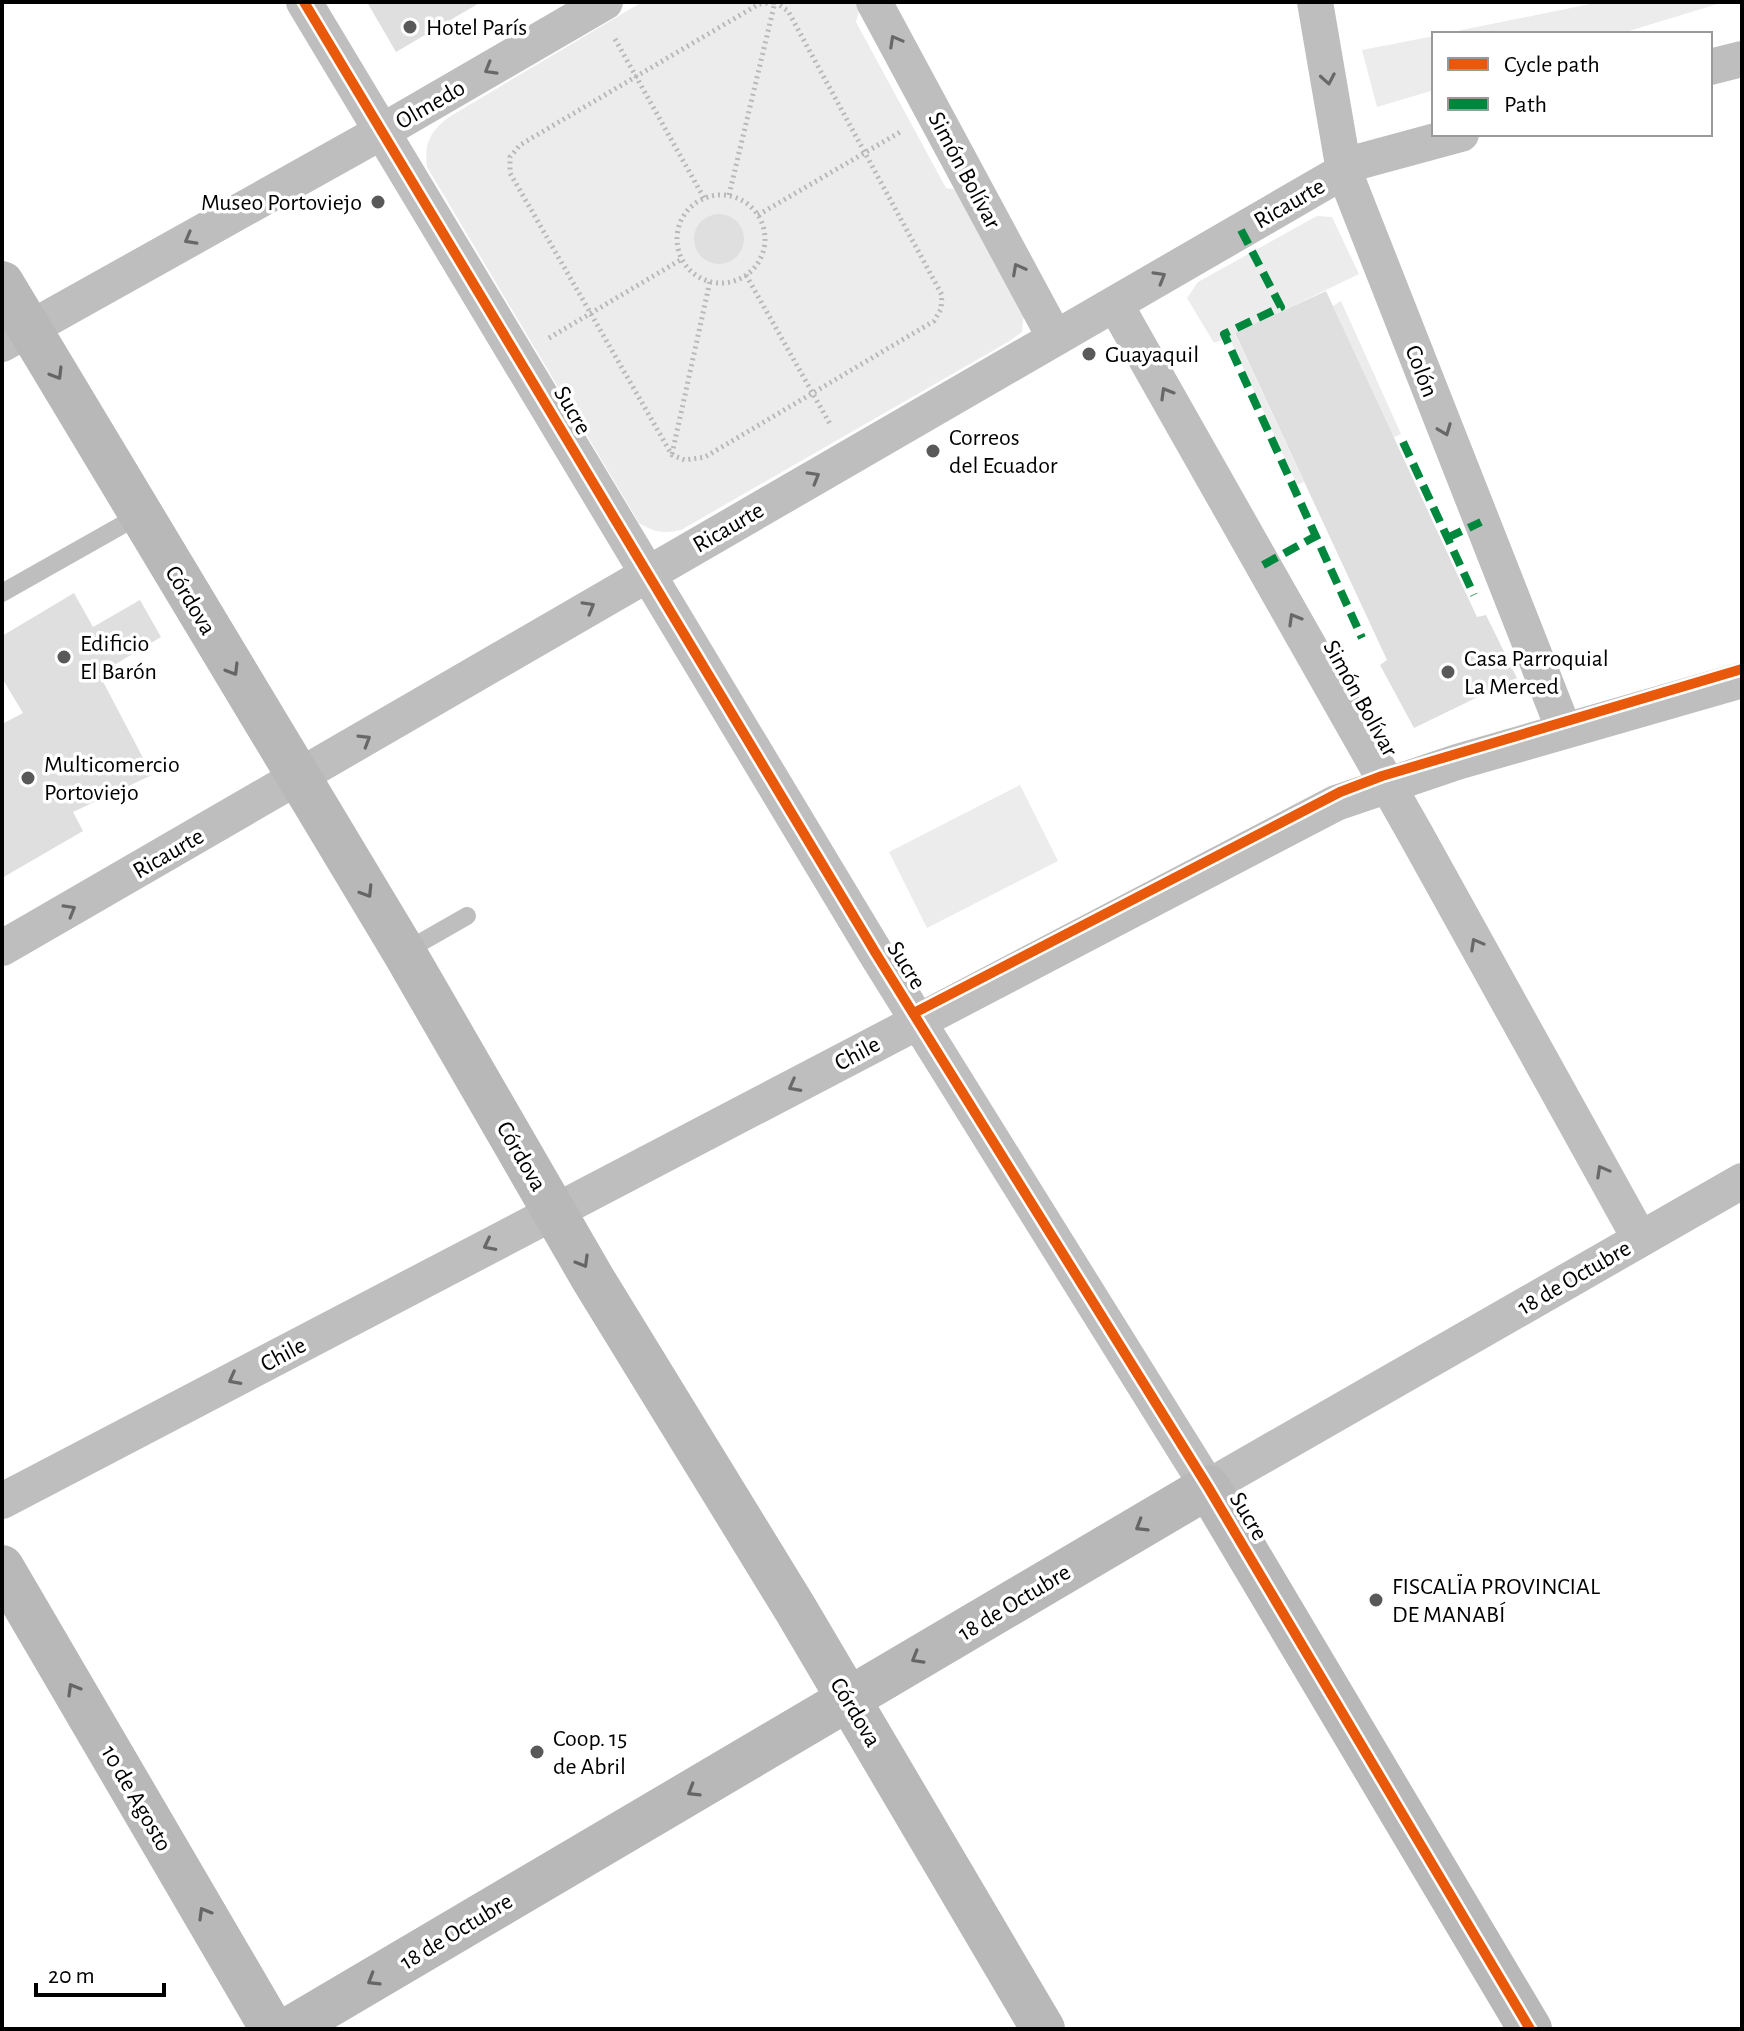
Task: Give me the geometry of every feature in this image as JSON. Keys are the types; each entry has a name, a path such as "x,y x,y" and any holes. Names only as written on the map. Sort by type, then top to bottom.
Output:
{"street":[{"name":"Sucre","path":"304,2 918,1021 1208,1487 1530,2029"},
{"name":"Simón Bolívar","path":"874,2 1055,338"},
{"name":"Colón","path":"1315,2 1343,168 1564,730"},
{"name":"Olmedo","path":"16,336 601,5"},
{"name":"Ricaurte","path":"2,948 1115,304 1343,168 1454,136"},
{"name":"Córdova","path":"2,283 16,336 140,515 404,952 554,1212 848,1698 1043,2029"},
{"name":"Simón Bolívar","path":"1115,304 1640,1239"},
{"name":"Chile","path":"2,1501 1315,813 1387,784 1742,680"},
{"name":"18 de Octubre","path":"289,2029 1208,1487 1742,1181"},
{"name":"10 de Agosto","path":"2,1567 272,2029"}],"lane":[{"path":"2,593 140,515"},
{"path":"404,952 467,916"}],"path":[{"path":"729,195 775,2"},
{"path":"775,2 788,11 942,295 941,309 934,321 705,457 685,460 672,455 510,173 510,157 520,145 635,75 759,4 775,2"},
{"path":"601,5 635,75 704,198"},
{"path":"758,215 934,113"},
{"path":"729,195 741,199 758,215 764,227 764,241 755,266 735,281 710,281 689,269 682,259 677,245 683,217 692,205 704,198 729,195"},
{"path":"518,356 682,259"},
{"path":"746,275 849,458"},
{"path":"672,455 710,281"}],"shaded area":[{"path":"642,2 857,2 860,8 856,22 946,188 960,190 1024,311 1022,332 1008,342 681,530 669,532 639,523 427,167 426,159 430,139 449,117"},
{"path":"1600,2 1724,2 1626,32 1452,32"},
{"path":"1432,36 1432,91 1377,107 1362,50"},
{"path":"1317,216 1332,217 1359,274 1235,334 1304,482 1297,485 1229,337 1214,343 1187,298 1198,282"},
{"path":"1341,301 1401,434 1393,438 1333,306"},
{"path":"1020,785 1058,861 927,928 889,852"}],"building":[{"name":"Hotel París","path":"367,2 481,2 396,52"},
{"path":"719,214 737,221 744,239 737,257 719,264 701,257 694,239 701,221"},
{"path":"1326,291 1477,617 1486,615 1517,678 1414,728 1380,665 1387,660 1235,333"},
{"path":"74,593 93,627 140,600 161,637 99,674 152,775 73,812 83,831 2,878 2,724 23,713 2,678 2,636"}],"marked path":[{"path":"1241,230 1281,307 1224,334 1362,638"},
{"path":"1403,442 1474,595"},
{"path":"1447,538 1481,522"},
{"path":"1263,565 1316,536"}],"cycle path":[{"path":"304,2 875,952 1208,1487 1530,2029"},
{"path":"914,1013 1340,792 1382,776 1742,669"}],"place":[{"name":"Hotel París","path":"410,27"},
{"name":"Museo Portoviejo","path":"378,202"},
{"name":"Guayaquil","path":"1089,354"},
{"name":"Correos del Ecuador","path":"933,451"},
{"name":"Edificio El Barón","path":"64,657"},
{"name":"Casa Parroquial La Merced","path":"1448,672"},
{"name":"Multicomercio Portoviejo","path":"28,778"},
{"name":"FISCALÏA PROVINCIAL DE MANABÍ","path":"1376,1600"},
{"name":"Coop. 15 de Abril","path":"537,1752"}]}
